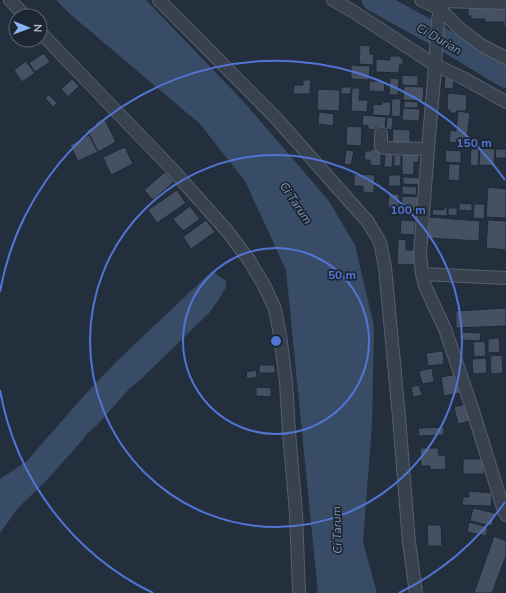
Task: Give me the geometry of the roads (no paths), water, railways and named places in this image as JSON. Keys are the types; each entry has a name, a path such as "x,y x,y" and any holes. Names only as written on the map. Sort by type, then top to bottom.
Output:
{"street":[{"path":"10,0 18,8"},
{"path":"159,0 274,116 368,222 380,242 385,267 416,593"},
{"path":"333,0 436,59 456,74 506,102"},
{"path":"420,0 441,8 506,3"},
{"path":"441,8 420,253 422,274 445,329 506,515"},
{"path":"441,8 460,28 481,45 506,58"},
{"path":"48,40 172,169 228,232 249,260 264,285 275,309 286,382 296,513 299,593"},
{"path":"381,133 381,146 384,148 428,149"},
{"path":"422,274 506,278"}],"water":[{"name":"Ci Tarum","path":"56,0 146,0 243,101 329,201 355,245 374,326 372,424 363,542 377,593 318,593 286,270 245,181 200,124 70,14"},
{"path":"212,271 226,281 226,287 209,313 129,389 46,481 18,508 0,533 0,479 26,462 115,363"}],"waterway":[{"name":"Ci Durian","path":"373,0 431,32 506,77"}]}
